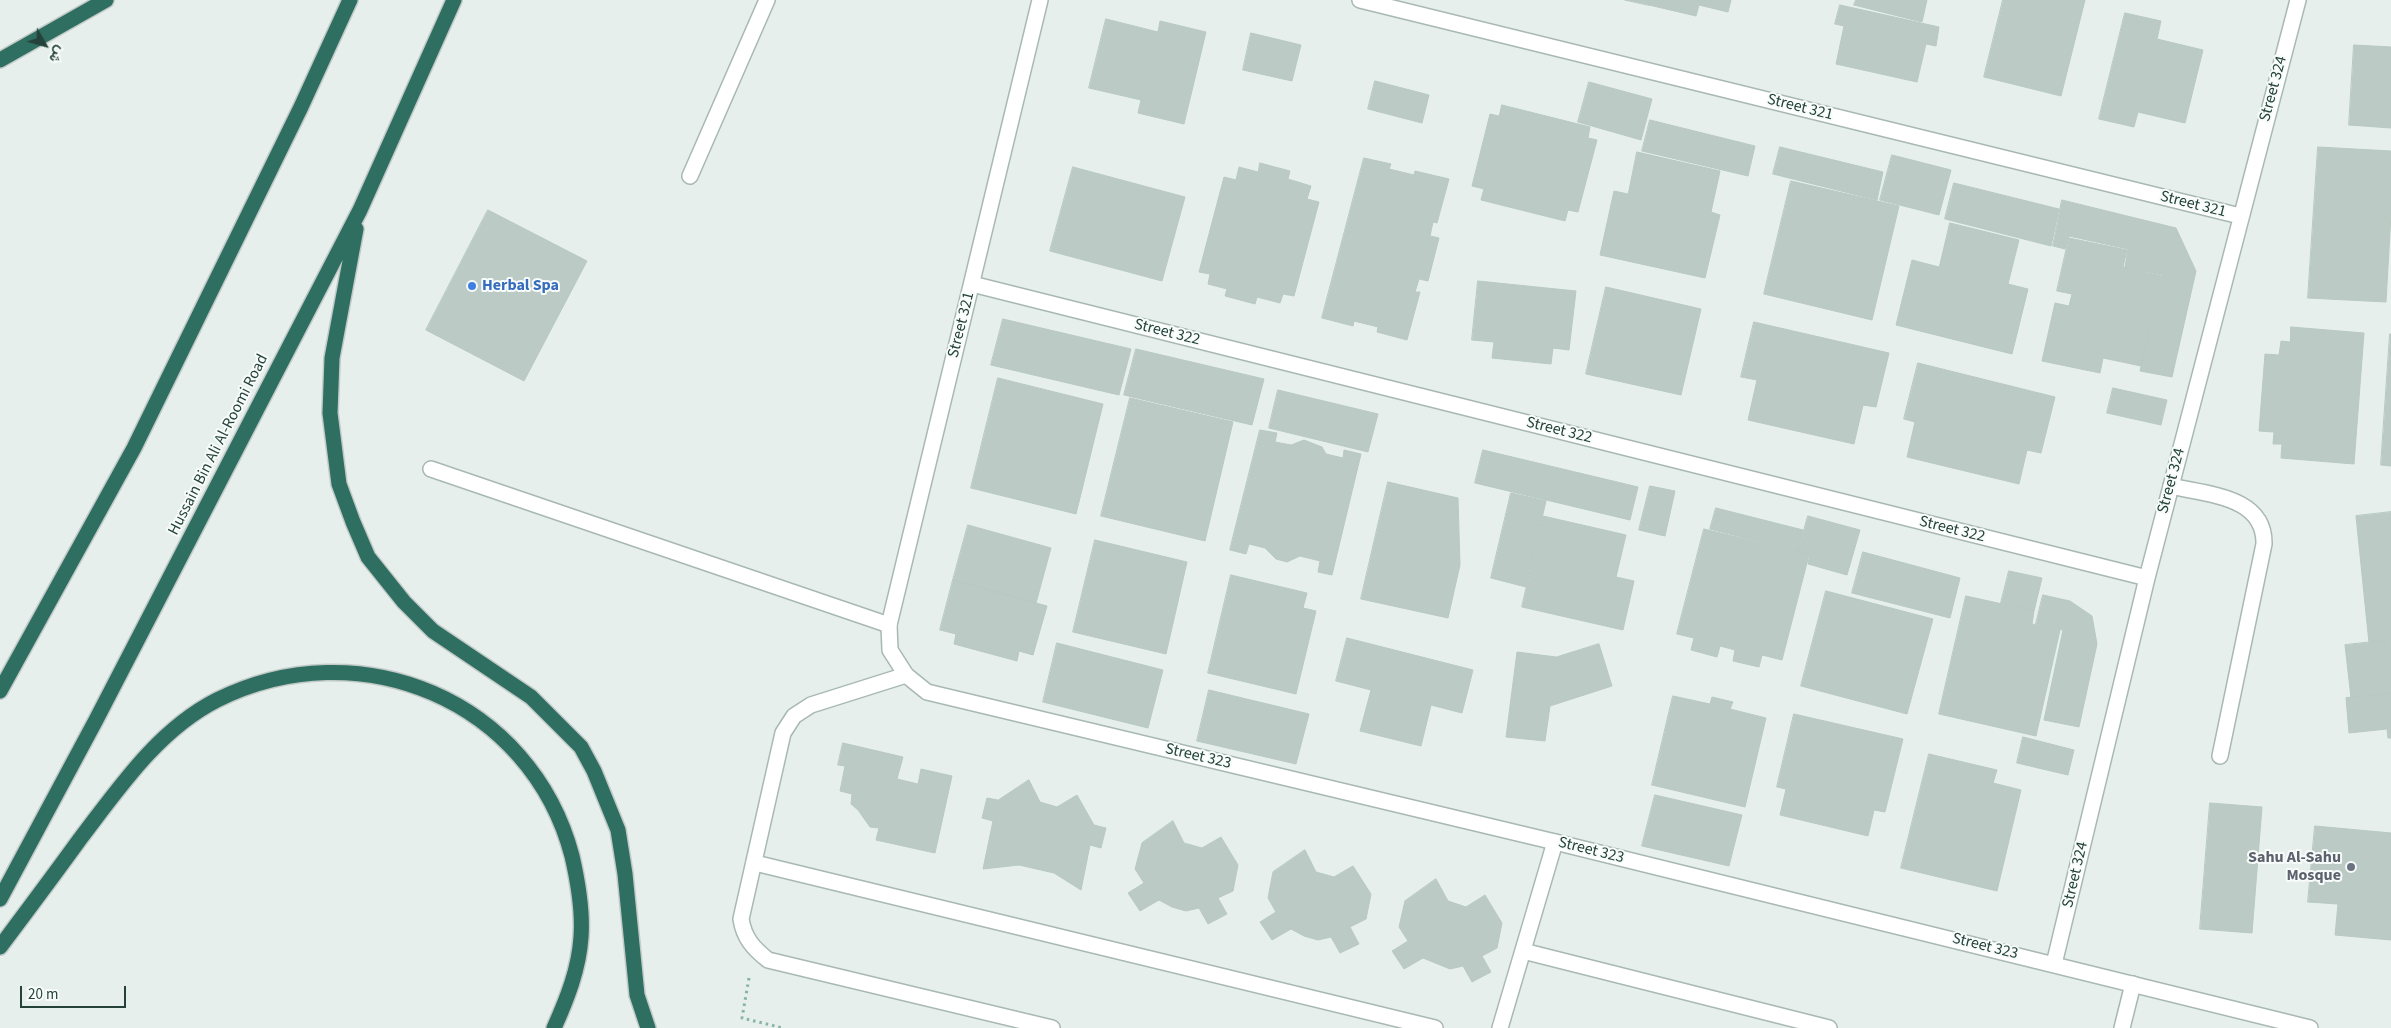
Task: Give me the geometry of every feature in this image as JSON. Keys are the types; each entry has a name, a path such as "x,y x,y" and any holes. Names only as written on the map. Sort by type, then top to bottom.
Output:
{"highway":[{"path":"0,60 106,0"},
{"path":"0,691 134,448 301,107 350,0"},
{"name":"Hussain Bin Ali Al-Roomi Road","path":"0,898 96,720 360,210 454,0"},
{"path":"360,210 332,358 330,413 340,484 368,557 404,602 439,636 531,697 581,747 594,771 618,830 625,874 638,995 648,1028"},
{"path":"0,947 123,783 168,733 182,722 214,701 264,682 313,672 370,674 412,684 455,703 478,717 523,760 534,774 560,818 574,867 580,901 581,936 572,983 554,1028"}],"street":[{"path":"690,176 767,0"},
{"name":"Street 321","path":"890,650 889,625 1040,0"},
{"name":"Street 321","path":"1360,0 2240,216"},
{"name":"Street 324","path":"2054,964 2147,578 2240,216 2298,0"},
{"name":"Street 322","path":"972,284 2147,578"},
{"path":"431,469 889,625"},
{"path":"2171,486 2248,507 2258,516 2264,535 2264,544 2220,756"},
{"name":"Street 323","path":"890,650 906,675 926,692 1554,842 2310,1028"},
{"path":"906,675 811,704 794,716 783,733 741,919 743,933 754,948 768,960 1052,1028"},
{"path":"1500,1028 1554,842"},
{"path":"755,863 1435,1028"},
{"path":"1523,951 1829,1028"},
{"path":"2122,1028 2132,984"}],"path":[{"path":"754,948 742,1018 783,1028"}],"building":[{"path":"1625,0 1650,0 1649,5"},
{"path":"1650,0 1731,0 1728,12 1699,5 1696,16 1649,5"},
{"path":"1856,0 1927,0 1922,22 1854,5"},
{"path":"2003,0 2085,0 2061,96 1984,77"},
{"path":"1840,5 1939,27 1936,46 1926,44 1917,82 1836,64 1844,26 1835,24"},
{"path":"2125,13 2161,21 2157,39 2203,50 2185,123 2138,112 2134,127 2099,119"},
{"path":"1106,19 1158,32 1160,21 1206,32 1184,124 1138,113 1141,100 1089,88"},
{"path":"1251,33 1301,45 1292,81 1243,70"},
{"path":"2354,45 2391,47 2391,128 2349,125"},
{"path":"1375,81 1429,95 1422,123 1368,109"},
{"path":"1589,82 1652,99 1641,140 1578,122"},
{"path":"1502,105 1590,127 1588,138 1597,140 1578,212 1568,210 1565,221 1481,200 1484,189 1472,186 1490,114 1499,116"},
{"path":"1650,120 1755,146 1748,176 1642,151"},
{"path":"1780,147 1883,172 1877,200 1773,174"},
{"path":"2318,147 2391,151 2391,214 2386,302 2308,298"},
{"path":"1637,152 1720,171 1711,212 1720,215 1705,278 1600,255 1614,191 1628,194"},
{"path":"1892,155 1951,170 1939,215 1880,200"},
{"path":"1364,158 1391,164 1389,169 1414,175 1415,171 1449,179 1437,223 1433,222 1430,236 1439,238 1428,281 1419,279 1415,292 1420,292 1407,340 1377,332 1378,327 1354,321 1353,326 1322,318"},
{"path":"1260,163 1290,171 1288,179 1311,186 1307,199 1319,202 1294,296 1283,294 1280,303 1257,297 1255,304 1225,296 1227,289 1208,284 1210,274 1199,272 1224,177 1236,180 1239,167 1258,172"},
{"path":"1073,167 1185,197 1162,281 1050,251"},
{"path":"1791,181 1899,206 1872,320 1764,294"},
{"path":"1954,183 2059,209 2051,246 1945,219"},
{"path":"2062,200 2176,228 2196,271 2172,377 2140,371 2162,275 2125,267 2128,249 2069,236 2065,249 2053,246"},
{"path":"488,210 587,261 524,381 426,330"},
{"path":"1950,223 2019,240 2008,284 2028,289 2012,354 1896,325 1912,260 1939,267"},
{"path":"2069,238 2127,250 2123,267 2161,276 2141,366 2103,358 2100,373 2042,361 2055,303 2069,306 2072,294 2057,291"},
{"path":"1478,281 1576,291 1569,350 1553,348 1551,364 1492,358 1494,342 1472,340"},
{"path":"1606,287 1701,309 1681,395 1586,374"},
{"path":"1003,319 1131,349 1119,395 991,365"},
{"path":"1754,322 1889,353 1876,407 1863,405 1854,444 1748,420 1757,380 1741,377"},
{"path":"2291,327 2364,333 2354,464 2281,458 2282,444 2273,444 2274,432 2259,431 2265,354 2279,355 2281,341 2290,342"},
{"path":"2391,334 2391,466 2381,465"},
{"path":"1136,349 1264,379 1252,425 1124,395"},
{"path":"1918,363 2055,397 2041,453 2027,450 2019,484 1907,457 1915,422 1904,419"},
{"path":"998,378 1103,404 1076,514 971,488"},
{"path":"2113,388 2167,400 2161,425 2107,413"},
{"path":"1278,390 1378,414 1368,452 1269,428"},
{"path":"1130,398 1233,422 1205,541 1101,516"},
{"path":"1260,430 1277,433 1275,442 1291,445 1304,440 1322,447 1326,454 1343,458 1344,450 1361,454 1332,575 1318,572 1320,561 1300,556 1287,562 1276,559 1265,548 1249,544 1246,554 1230,550"},
{"path":"1483,450 1638,487 1630,520 1475,483"},
{"path":"1388,482 1458,498 1460,565 1448,618 1361,599"},
{"path":"1650,486 1675,491 1665,536 1639,530"},
{"path":"1511,493 1546,501 1526,587 1491,578"},
{"path":"1716,508 1803,530 1798,552 1710,529"},
{"path":"2391,512 2391,640 2369,643 2356,516"},
{"path":"1543,516 1626,535 1616,577 1634,581 1623,630 1522,607"},
{"path":"1808,516 1860,530 1847,575 1808,564 1810,555 1798,552"},
{"path":"968,525 1051,548 1036,603 953,580"},
{"path":"1704,529 1809,555 1782,660 1762,655 1759,667 1733,661 1735,650 1720,646 1717,657 1691,650 1694,638 1677,634"},
{"path":"1095,540 1187,562 1166,654 1073,632"},
{"path":"1863,552 1960,578 1950,618 1852,593"},
{"path":"2009,571 2042,578 2034,611 2001,603"},
{"path":"1231,575 1307,593 1303,608 1316,611 1296,694 1208,673"},
{"path":"953,580 1047,606 1033,655 1019,651 1017,661 954,644 956,634 940,630"},
{"path":"1826,591 1933,619 1907,714 1801,686"},
{"path":"2043,595 2070,601 2092,616 2097,644 2079,727 2044,720 2063,630 2036,624"},
{"path":"1966,596 2034,611 2032,624 2060,630 2036,736 1939,714"},
{"path":"1347,638 1473,670 1462,713 1431,705 1421,746 1360,731 1371,690 1336,681"},
{"path":"2391,640 2391,694 2351,698 2345,645"},
{"path":"1057,643 1163,670 1148,728 1043,702"},
{"path":"1599,644 1612,686 1550,706 1545,741 1506,737 1517,652 1556,657"},
{"path":"1209,690 1309,714 1296,764 1197,741"},
{"path":"2391,694 2391,738 2388,738 2387,729 2349,733 2346,698"},
{"path":"1673,696 1710,704 1712,697 1733,702 1730,709 1766,718 1745,807 1652,785"},
{"path":"1794,714 1903,739 1885,812 1874,810 1868,836 1780,815 1786,789 1777,787"},
{"path":"2023,737 2074,750 2068,775 2017,763"},
{"path":"843,743 903,757 897,779 918,784 921,769 952,776 935,853 876,840 879,828 870,827 858,810 851,804 852,794 840,791 845,766 838,765"},
{"path":"1929,754 1997,770 1993,783 2021,790 1997,891 1901,868"},
{"path":"1029,780 1040,802 1057,807 1077,795 1094,825 1106,828 1101,848 1090,845 1081,890 1054,873 1019,865 983,869 993,821 982,818 987,798 998,800"},
{"path":"1655,795 1742,815 1729,866 1642,846"},
{"path":"2210,803 2262,807 2252,933 2200,929"},
{"path":"1173,821 1184,843 1202,848 1221,837 1238,865 1233,891 1218,898 1227,914 1208,924 1199,908 1186,911 1172,907 1159,900 1140,911 1128,893 1144,883 1135,869 1142,843"},
{"name":"Sahu Al-Sahu Mosque","path":"2315,826 2391,833 2391,940 2335,935 2338,904 2308,902"},
{"path":"1305,850 1316,872 1334,877 1353,866 1371,894 1366,919 1350,927 1359,944 1340,953 1331,937 1318,940 1304,936 1291,929 1272,940 1260,922 1276,912 1268,898 1273,872"},
{"path":"1436,879 1448,901 1466,907 1485,895 1502,923 1497,948 1482,956 1491,972 1472,982 1463,966 1450,969 1423,958 1404,969 1392,951 1408,941 1399,927 1405,901"}],"place":[{"name":"Herbal Spa","path":"472,286"},
{"name":"Sahu Al-Sahu Mosque","path":"2351,867"}]}
